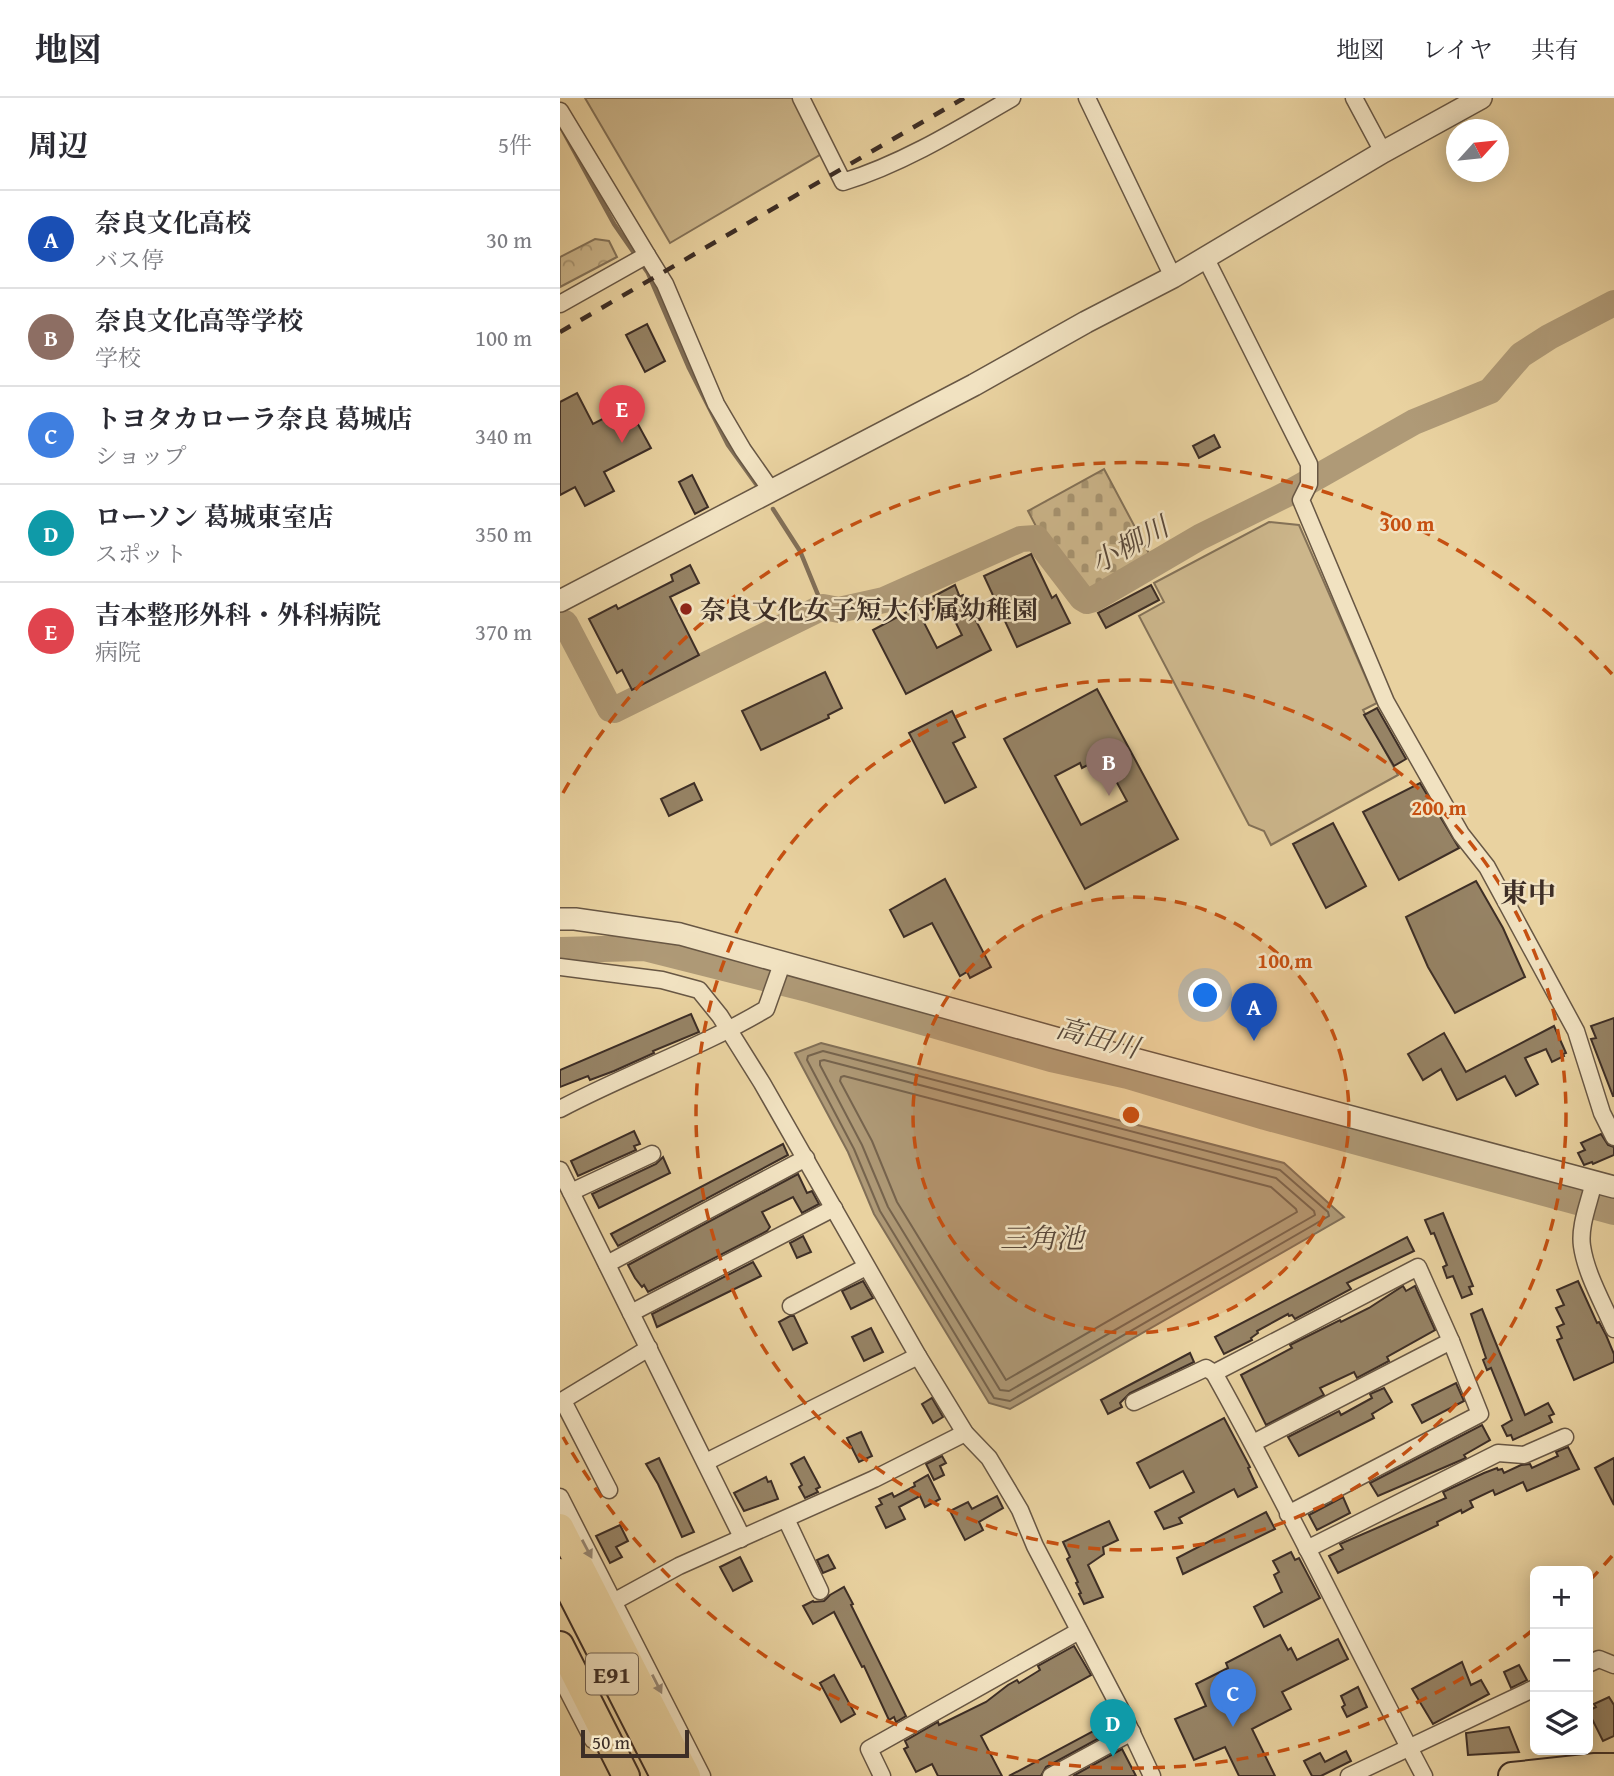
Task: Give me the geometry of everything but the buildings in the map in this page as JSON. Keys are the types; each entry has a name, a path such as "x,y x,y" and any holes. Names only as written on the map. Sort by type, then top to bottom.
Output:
{"highway":[{"path":"560,1527 606,1601 687,1776"},
{"name":"E91","path":"560,1572 664,1776"},
{"name":"E91","path":"560,1611 645,1776"},
{"path":"560,1645 626,1776"},
{"path":"1512,1776 1614,1767"}],"street":[{"path":"802,98 843,182 863,176 954,132 1012,98"},
{"path":"1087,98 1172,277"},
{"path":"1354,98 1383,152"},
{"path":"560,601 974,385 1172,277 1383,152 1481,98"},
{"path":"560,111 665,284 716,404 771,490"},
{"path":"560,304 647,255"},
{"path":"1205,257 1309,464 1309,480 1301,500 1386,702 1461,834 1487,867 1576,1031 1608,1110 1614,1138"},
{"path":"560,919 680,934 781,965 1600,1187 1583,1228 1582,1245 1586,1262 1614,1329"},
{"path":"560,1109 728,1031 766,1009 771,1001 781,965"},
{"path":"560,967 662,980 699,990 720,1016 806,1158 918,1356 965,1433 989,1458 1020,1510 1035,1546 1132,1732 1152,1776"},
{"path":"571,1192 652,1154"},
{"path":"607,1264 806,1158"},
{"path":"560,1170 706,1462 741,1539"},
{"path":"631,1313 834,1209"},
{"path":"791,1306 866,1267"},
{"path":"1214,1373 1418,1267 1480,1414 1288,1514"},
{"path":"1253,1443 1451,1341"},
{"path":"609,1490 561,1401 649,1348"},
{"path":"706,1462 918,1356"},
{"path":"1134,1402 1206,1368 1214,1373 1253,1443 1424,1776"},
{"path":"606,1601 874,1479 965,1433"},
{"path":"1307,1549 1498,1453 1524,1455 1565,1437"},
{"path":"560,1497 606,1601 702,1776"},
{"path":"786,1519 820,1591"},
{"path":"882,1776 869,1749 1079,1631"},
{"path":"1593,1662 1599,1659 1614,1665"},
{"path":"560,1676 612,1776"},
{"path":"1349,1776 1530,1690"},
{"path":"1051,1776 1132,1732"}],"green space":[{"path":"585,98 795,98 823,153 670,243"},
{"path":"595,239 609,241 617,257 560,287 560,257"},
{"path":"1104,469 1152,559 1089,596 1082,592 1041,536 1028,511"},
{"path":"1269,522 1299,525 1377,703 1363,710 1398,775 1271,845 1264,831 1249,825 1139,616 1164,602 1154,583"}],"water":[{"name":"三角池","path":"821,1043 1284,1163 1344,1217 1010,1409 989,1403 874,1214 848,1152 795,1053"}],"waterway":[{"path":"562,129 614,224 648,273 689,368 728,445 756,484"},
{"name":"小柳川","path":"560,621 565,623 610,709 614,710 823,607 839,610 884,600 1021,539 1036,538 1082,598 1087,601 1094,599 1200,537 1287,494 1414,422 1490,391 1521,355 1614,303"},
{"path":"773,509 800,551 823,607"},
{"name":"高田川","path":"560,950 644,948 811,990 1051,1059 1128,1076 1265,1117 1614,1212"}],"railway":[{"path":"560,332 964,98"}],"place":[{"name":"吉本整形外科・外科病院","path":"622,443"},
{"name":"奈良文化女子短大付属幼稚園","path":"686,609"},
{"name":"奈良文化高等学校","path":"1109,796"},
{"name":"奈良文化高校","path":"1254,1041"},
{"name":"トヨタカローラ奈良 葛城店","path":"1233,1727"},
{"name":"ローソン 葛城東室店","path":"1113,1757"}],"district":[{"name":"東中","path":"1528,892"}]}
